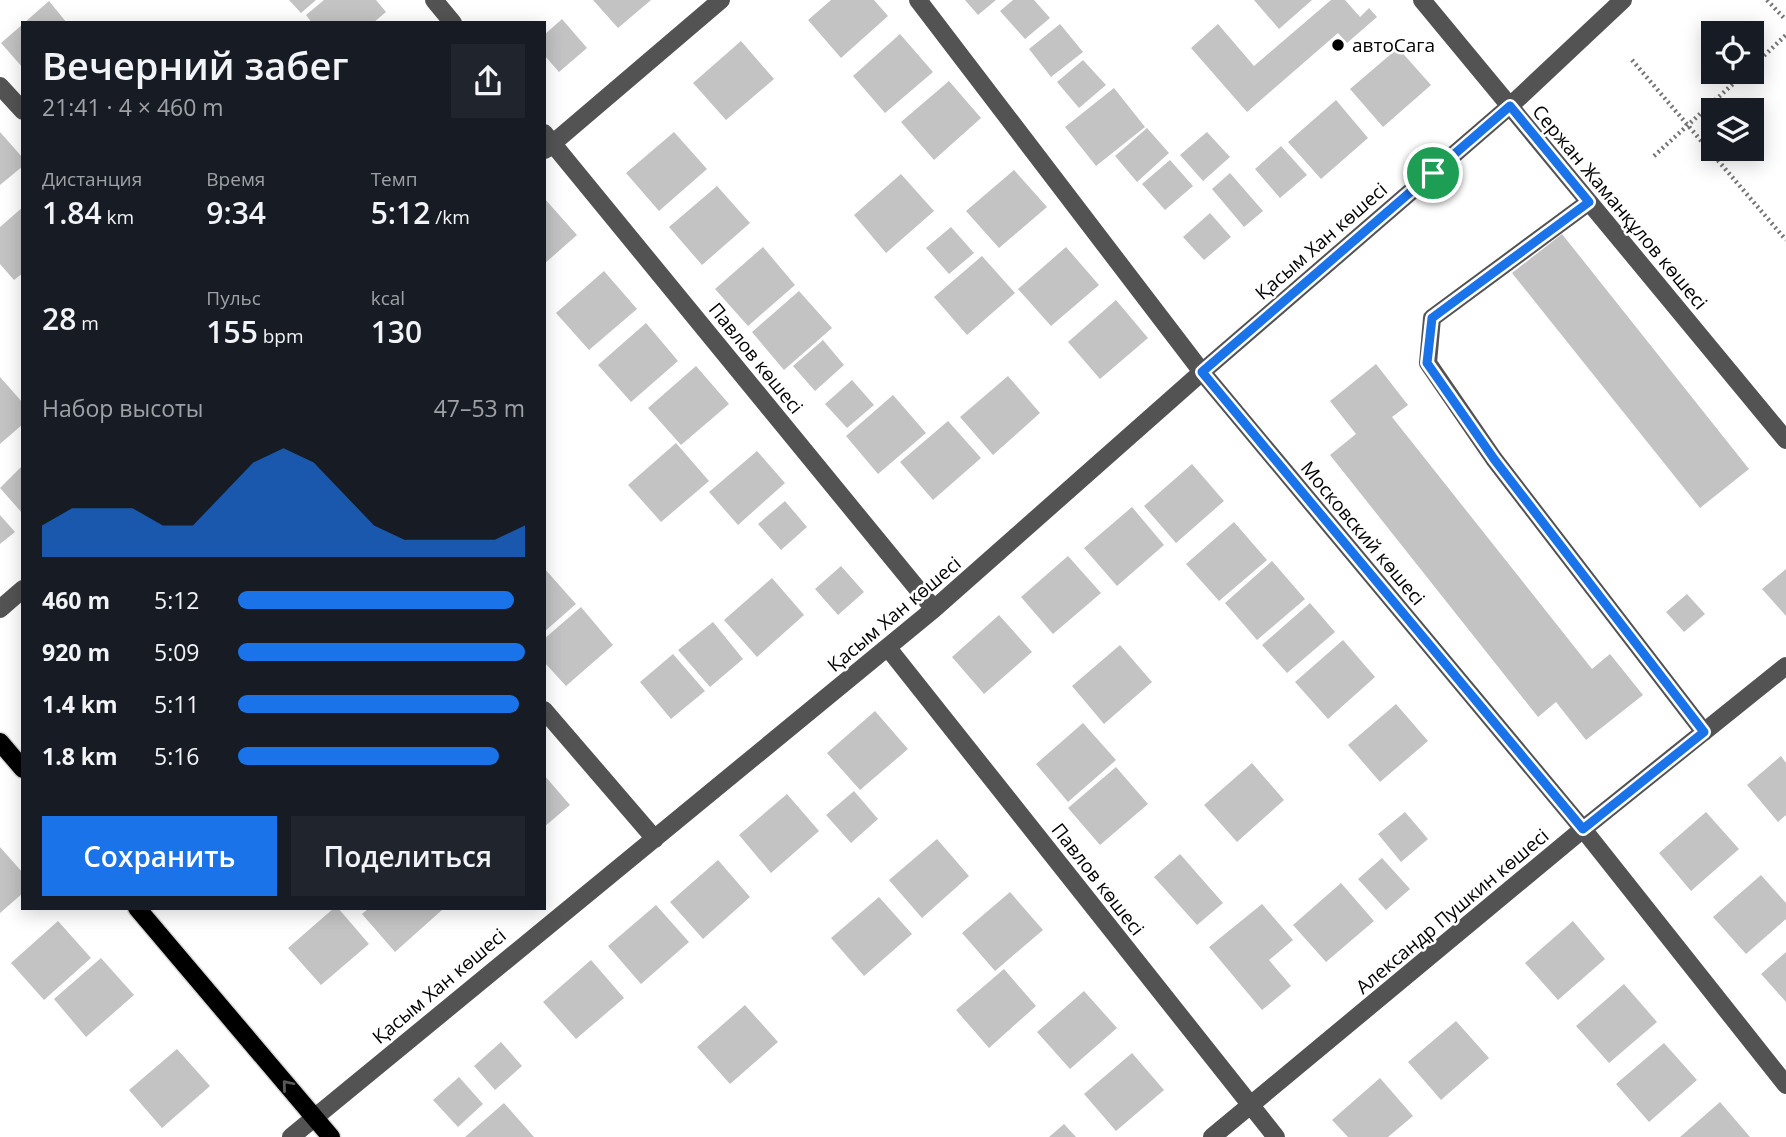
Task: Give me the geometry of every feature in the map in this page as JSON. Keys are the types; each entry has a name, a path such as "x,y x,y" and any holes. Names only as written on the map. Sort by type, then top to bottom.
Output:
{"main road":[{"path":"0,742 21,767"},
{"path":"139,910 331,1137"}],"street":[{"path":"434,0 451,21"},
{"path":"547,142 722,0"},
{"name":"Московский көшесі","path":"918,0 1202,372 1583,829 1786,1085"},
{"name":"Сержан Жаманқұлов көшесі","path":"1422,0 1785,437"},
{"name":"Қасым Хан көшесі","path":"291,1137 934,609 1202,372 1510,106 1623,0"},
{"path":"0,86 21,109"},
{"name":"Павлов көшесі","path":"547,142 934,609"},
{"path":"1589,202 1432,318 1427,363 1494,459 1704,732"},
{"path":"0,609 21,591"},
{"name":"Павлов көшесі","path":"888,648 1276,1137"},
{"name":"Александр Пушкин көшесі","path":"1212,1137 1583,829 1786,666"},
{"path":"546,712 655,839"}],"path":[{"path":"1767,0 1786,20"},
{"path":"1764,55 1786,35"},
{"path":"1632,60 1786,240"},
{"path":"1654,156 1733,84"}],"building":[{"path":"289,0 316,0 301,13"},
{"path":"324,0 376,0 386,12 375,21 310,21 306,15"},
{"path":"593,0 651,0 618,28"},
{"path":"831,0 874,0 888,16 841,58 808,20"},
{"path":"965,0 996,0 978,15"},
{"path":"1013,0 1034,0 1050,18 1025,39 1000,11"},
{"path":"1254,0 1312,0 1279,29"},
{"path":"1331,0 1345,0 1360,17 1369,8 1377,17 1347,43 1338,33 1247,112 1191,48 1218,24 1254,66"},
{"path":"49,1 65,21 26,21"},
{"path":"562,19 587,48 559,72 546,57 546,33"},
{"path":"1060,24 1083,52 1051,77 1029,49"},
{"path":"21,26 21,66 1,43"},
{"path":"900,34 933,72 885,113 853,76"},
{"path":"741,41 774,79 726,120 693,83"},
{"path":"1398,48 1431,85 1383,127 1350,89"},
{"path":"1083,60 1106,85 1079,108 1057,82"},
{"path":"949,81 981,118 934,160 901,122"},
{"path":"1114,88 1145,127 1096,166 1065,127"},
{"path":"1336,100 1368,138 1321,179 1288,142"},
{"path":"1147,128 1169,153 1137,182 1115,156"},
{"path":"0,132 21,156 21,168 0,185"},
{"path":"674,132 707,169 659,211 626,173"},
{"path":"1207,132 1230,157 1203,181 1180,155"},
{"path":"1281,146 1307,175 1280,198 1255,169"},
{"path":"1170,160 1193,186 1165,210 1142,184"},
{"path":"1014,170 1047,207 999,248 966,211"},
{"path":"1230,173 1263,211 1244,227 1212,189"},
{"path":"901,174 934,211 886,253 854,215"},
{"path":"717,186 750,223 702,265 669,227"},
{"path":"546,200 577,235 546,262"},
{"path":"21,209 21,275 14,280 0,264 0,227"},
{"path":"1210,213 1231,237 1204,260 1183,237"},
{"path":"951,227 974,253 949,274 926,248"},
{"path":"1562,234 1749,469 1700,508 1512,273"},
{"path":"763,247 795,285 748,326 715,289"},
{"path":"1066,247 1099,285 1051,326 1018,289"},
{"path":"982,256 1015,293 967,335 934,297"},
{"path":"604,271 637,309 589,350 556,313"},
{"path":"799,291 832,328 784,370 752,332"},
{"path":"1116,300 1148,338 1100,379 1068,342"},
{"path":"646,323 678,361 631,402 598,365"},
{"path":"823,340 844,365 815,391 793,366"},
{"path":"1376,364 1408,405 1392,417 1592,669 1610,654 1643,695 1586,740 1556,702 1538,717 1330,455 1356,434 1330,401"},
{"path":"696,366 729,404 681,445 648,408"},
{"path":"1008,376 1040,413 993,455 960,417"},
{"path":"0,377 21,401 21,426 0,444"},
{"path":"852,380 874,405 847,428 825,404"},
{"path":"893,395 926,433 878,474 846,436"},
{"path":"948,421 981,458 933,500 900,462"},
{"path":"676,443 709,481 661,522 628,485"},
{"path":"757,451 785,483 738,525 709,492"},
{"path":"1192,464 1224,501 1176,543 1144,506"},
{"path":"21,467 21,512 0,488"},
{"path":"785,501 807,527 781,550 758,524"},
{"path":"1132,507 1164,545 1117,586 1084,548"},
{"path":"0,515 15,532 0,544"},
{"path":"1234,522 1267,560 1219,601 1186,564"},
{"path":"1068,556 1101,593 1053,634 1021,597"},
{"path":"1272,561 1305,599 1257,640 1225,603"},
{"path":"841,566 864,592 838,615 815,589"},
{"path":"1786,569 1786,616 1762,589"},
{"path":"546,570 576,604 546,630"},
{"path":"772,578 804,615 757,657 724,620"},
{"path":"1687,594 1705,614 1684,632 1666,612"},
{"path":"1310,603 1335,632 1287,673 1262,645"},
{"path":"581,607 613,645 566,686 546,664 546,637"},
{"path":"999,615 1032,652 984,694 952,657"},
{"path":"713,622 743,659 710,687 678,650"},
{"path":"1343,640 1375,677 1328,719 1295,682"},
{"path":"1120,645 1152,682 1104,724 1072,686"},
{"path":"673,654 705,691 671,719 640,682"},
{"path":"1396,704 1428,741 1380,782 1348,745"},
{"path":"875,711 908,749 860,790 827,753"},
{"path":"1083,723 1116,760 1068,802 1036,764"},
{"path":"1781,756 1786,763 1786,815 1778,822 1747,785"},
{"path":"1252,763 1284,800 1237,842 1204,805"},
{"path":"1116,767 1148,804 1100,845 1068,808"},
{"path":"546,777 570,805 546,825"},
{"path":"854,791 878,819 851,843 826,815"},
{"path":"787,794 819,831 771,873 739,835"},
{"path":"1405,812 1428,839 1401,862 1378,834"},
{"path":"1706,812 1739,849 1691,891 1659,853"},
{"path":"937,839 969,876 922,918 889,880"},
{"path":"0,847 21,871 21,895 0,913"},
{"path":"1180,854 1223,903 1197,925 1154,877"},
{"path":"1382,858 1410,889 1386,910 1358,879"},
{"path":"718,860 750,897 703,939 670,902"},
{"path":"1761,875 1786,903 1786,919 1746,954 1713,917"},
{"path":"1341,883 1374,921 1326,962 1293,925"},
{"path":"1010,892 1043,930 995,971 962,933"},
{"path":"879,897 912,934 864,976 831,938"},
{"path":"1262,904 1293,940 1269,960 1291,986 1262,1010 1209,947"},
{"path":"656,905 689,942 641,984 608,946"},
{"path":"332,910 340,910 369,944 321,985 288,948"},
{"path":"367,910 442,910 395,952 362,914"},
{"path":"58,921 91,958 44,1000 11,963"},
{"path":"1573,921 1605,959 1558,1000 1525,963"},
{"path":"1786,952 1786,1002 1761,974"},
{"path":"101,958 134,995 86,1037 54,999"},
{"path":"591,960 624,998 576,1039 543,1002"},
{"path":"1004,969 1036,1006 989,1048 956,1010"},
{"path":"1624,984 1657,1022 1609,1063 1576,1026"},
{"path":"1084,991 1117,1028 1070,1069 1037,1032"},
{"path":"745,1005 778,1042 730,1084 697,1047"},
{"path":"1456,1021 1489,1058 1441,1100 1408,1062"},
{"path":"501,1042 522,1066 495,1090 474,1066"},
{"path":"1664,1043 1697,1080 1649,1122 1616,1084"},
{"path":"177,1049 210,1086 162,1128 129,1090"},
{"path":"1132,1053 1164,1090 1116,1131 1084,1094"},
{"path":"459,1077 483,1104 458,1127 433,1100"},
{"path":"1380,1078 1413,1116 1388,1137 1348,1137 1332,1120"},
{"path":"1720,1102 1750,1137 1680,1137"},
{"path":"504,1103 534,1137 465,1137"},
{"path":"1064,1124 1076,1137 1049,1137"}],"place":[{"name":"автоСага","path":"1338,45"}],"route":[{"path":"1510,106 1589,202 1432,318 1427,363 1494,459 1704,732 1583,829 1202,372 1433,173 1510,106"}]}
